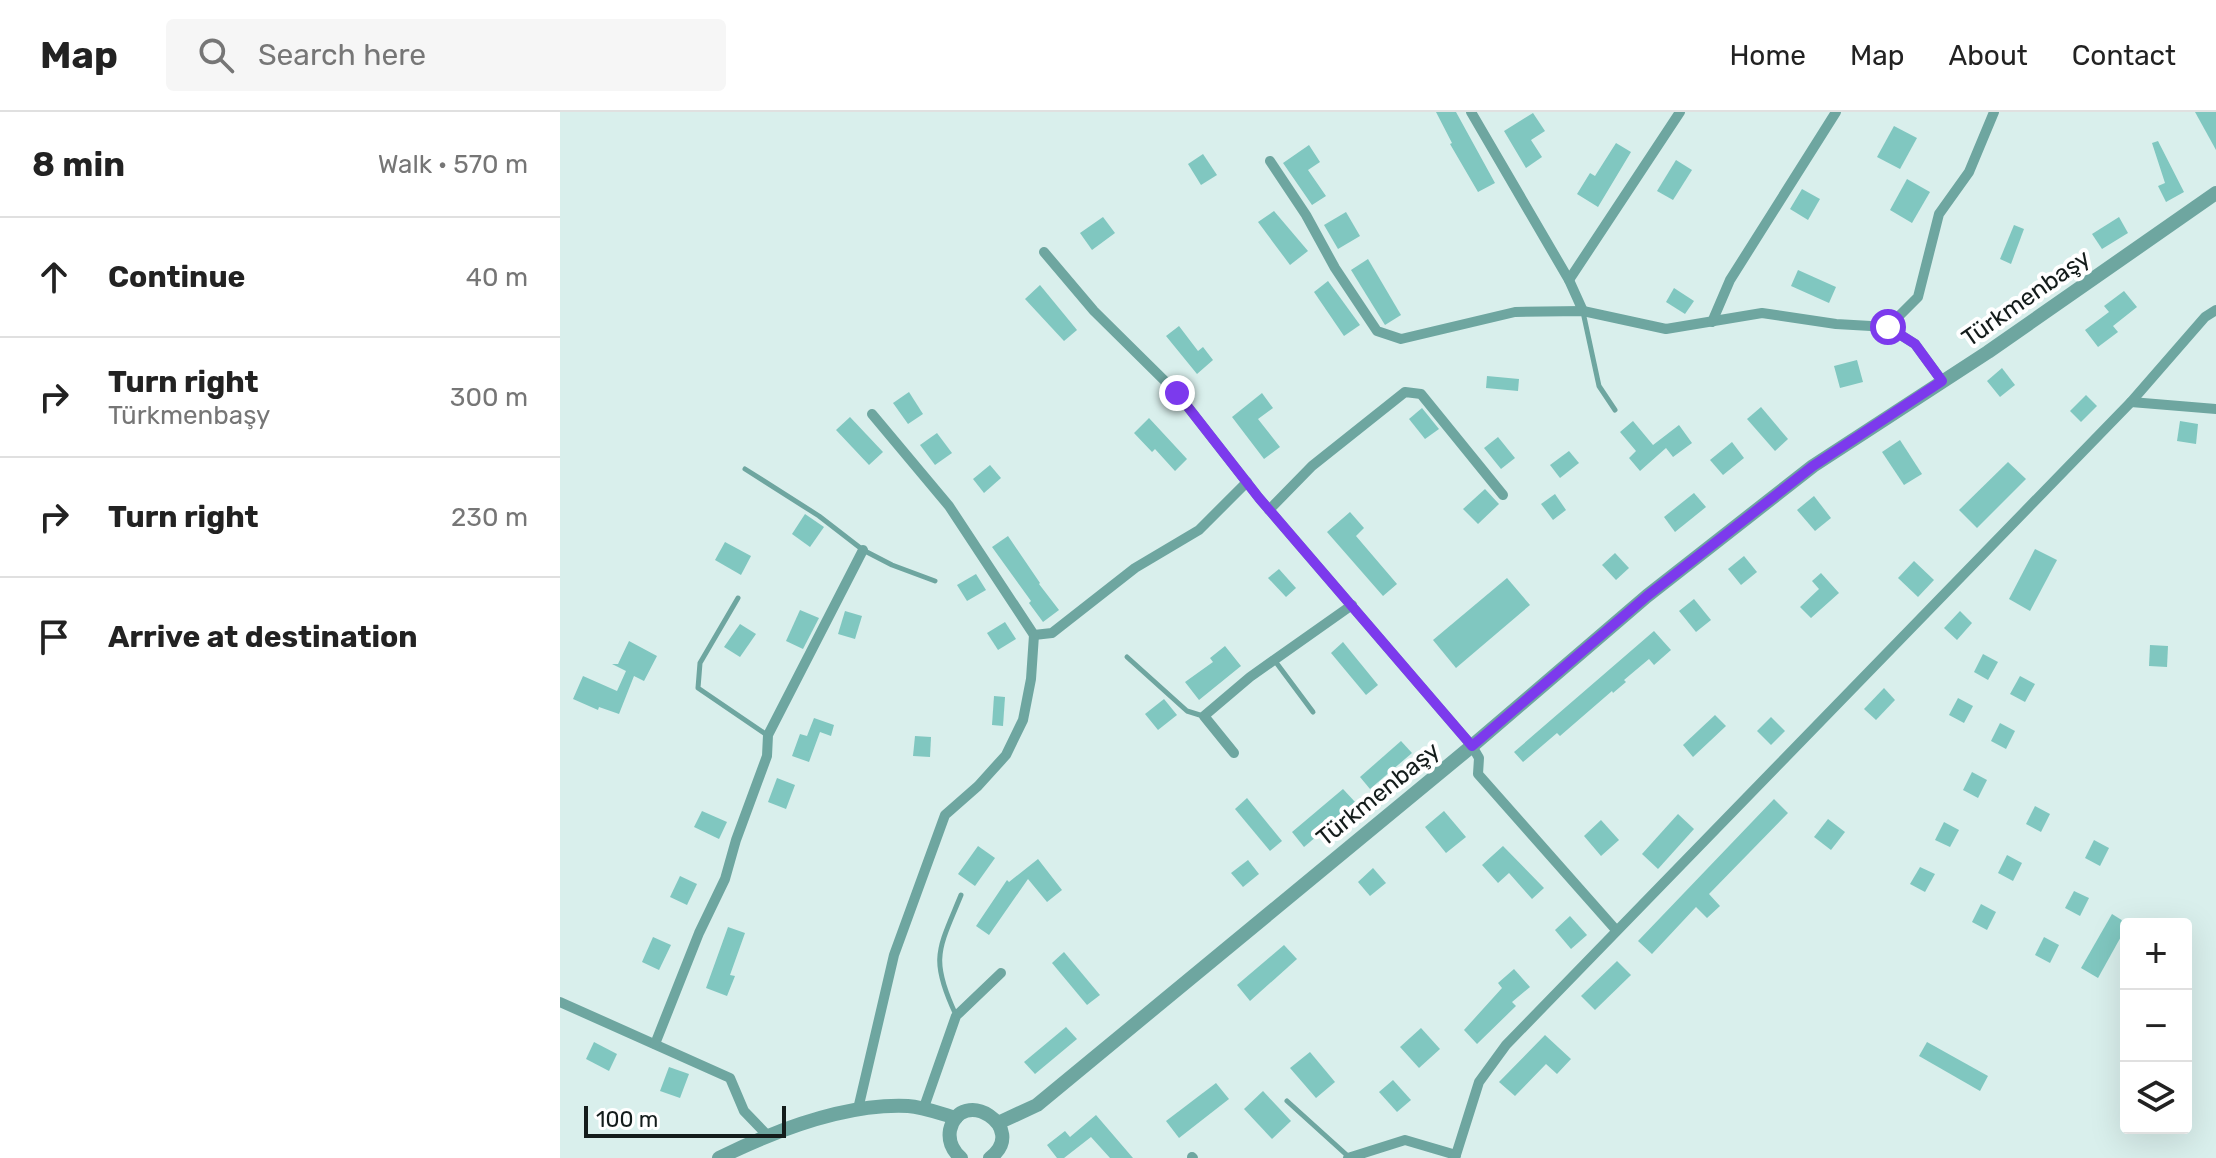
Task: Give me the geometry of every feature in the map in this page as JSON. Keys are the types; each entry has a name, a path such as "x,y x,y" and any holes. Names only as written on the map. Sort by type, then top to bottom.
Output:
{"street":[{"path":"1471,112 1569,280 1583,311"},
{"path":"1569,280 1680,112"},
{"path":"1712,322 1730,280 1836,112"},
{"path":"1888,327 1918,297 1939,214 1969,172 1994,112"},
{"path":"1270,161 1377,331 1401,339 1515,312 1583,311 1666,329 1762,313 1836,324 1888,327 1915,344 1942,381"},
{"name":"Türkmenbaşy","path":"998,1123 1037,1105 1472,746 1647,596 1801,476 2216,193"},
{"path":"1044,252 1094,311 1177,393 1269,510 1472,746 1479,758 1478,774 1616,930"},
{"path":"1349,1158 1405,1140 1456,1157 1479,1082 1506,1045 2131,402 2205,317 2216,310"},
{"path":"1269,510 1312,466 1405,392 1421,394 1503,495"},
{"path":"2131,402 2216,409"},
{"path":"858,1109 894,955 945,815 978,786 1006,755 1023,720 1031,679 1034,635 949,506 872,414"},
{"path":"1034,635 1052,633 1135,568 1199,530 1247,482"},
{"path":"655,1044 699,933 725,879 767,756 768,735 863,550"},
{"path":"1234,753 1204,716 1250,677 1352,605"},
{"path":"923,1110 956,1016 1001,973"},
{"path":"560,1002 730,1078 744,1111 768,1136"},
{"path":"719,1158 768,1136 858,1109 911,1106 956,1118"},
{"path":"961,1158 949,1140 951,1128 956,1118 977,1110 989,1114 998,1123 1002,1135 1000,1146 990,1158"}],"lane":[{"path":"1583,311 1599,386 1615,410"},
{"path":"745,469 819,516 863,550 935,581"},
{"path":"738,598 700,663 698,688 768,735"},
{"path":"1127,657 1187,711 1204,716"},
{"path":"1275,660 1313,712"},
{"path":"956,1016 942,985 938,952 961,895"},
{"path":"1287,1101 1349,1158"}],"building":[{"path":"1436,112 1456,112 1495,183 1478,192 1450,144"},
{"path":"2195,112 2216,112 2216,150"},
{"path":"1533,113 1545,131 1531,140 1542,157 1526,168 1504,131"},
{"path":"1894,126 1917,138 1900,169 1877,157"},
{"path":"2158,141 2184,192 2166,202 2158,186 2165,183 2152,143"},
{"path":"1616,143 1631,152 1598,207 1577,194 1590,173 1595,176"},
{"path":"1309,145 1320,162 1308,170 1326,196 1312,205 1283,163"},
{"path":"1203,154 1217,175 1201,185 1188,164"},
{"path":"1676,160 1692,170 1673,200 1657,191"},
{"path":"1907,179 1930,192 1912,223 1890,210"},
{"path":"1802,189 1820,199 1808,220 1790,209"},
{"path":"1274,211 1308,251 1290,265 1258,222"},
{"path":"1346,212 1360,236 1338,249 1324,225"},
{"path":"1103,217 1115,233 1092,250 1080,233"},
{"path":"2119,217 2128,233 2102,249 2092,234"},
{"path":"2014,225 2024,229 2011,264 2000,259"},
{"path":"1368,259 1401,315 1385,325 1351,270"},
{"path":"1798,270 1836,287 1829,303 1791,286"},
{"path":"1328,281 1360,325 1344,336 1314,292"},
{"path":"1040,285 1077,330 1064,341 1025,299"},
{"path":"1674,288 1694,301 1685,314 1666,302"},
{"path":"2124,291 2137,307 2113,326 2118,332 2098,347 2085,330 2109,312 2104,306"},
{"path":"1179,326 1198,351 1203,347 1213,360 1197,374 1166,336"},
{"path":"1857,360 1863,382 1840,388 1834,366"},
{"path":"2002,368 2015,385 2000,397 1987,381"},
{"path":"1487,376 1519,379 1518,391 1486,388"},
{"path":"909,392 923,414 908,424 893,403"},
{"path":"1262,393 1273,408 1258,419 1280,447 1264,459 1232,417"},
{"path":"2086,395 2097,406 2081,422 2070,411"},
{"path":"1761,407 1788,439 1775,451 1747,419"},
{"path":"1422,408 1439,429 1425,439 1409,419"},
{"path":"850,417 883,452 869,465 836,430"},
{"path":"1149,418 1187,459 1175,471 1155,449 1152,452 1134,433"},
{"path":"1633,421 1653,445 1679,425 1692,443 1673,457 1666,448 1640,471 1629,458 1636,451 1620,432"},
{"path":"2180,421 2198,424 2196,444 2177,441"},
{"path":"937,433 952,453 935,465 920,445"},
{"path":"1498,437 1515,458 1501,469 1484,448"},
{"path":"1900,440 1922,474 1904,485 1882,452"},
{"path":"1732,442 1744,458 1723,475 1710,460"},
{"path":"1569,451 1579,463 1560,478 1550,465"},
{"path":"2008,462 2026,479 1977,528 1959,510"},
{"path":"990,465 1001,478 984,493 973,479"},
{"path":"1485,489 1499,504 1478,524 1463,509"},
{"path":"1694,493 1706,507 1675,532 1664,517"},
{"path":"1555,494 1566,510 1553,520 1541,504"},
{"path":"1814,496 1831,518 1815,531 1797,510"},
{"path":"1350,512 1364,528 1356,536 1397,584 1383,596 1327,532"},
{"path":"805,514 824,527 810,547 792,534"},
{"path":"1008,536 1059,610 1043,622 992,547"},
{"path":"725,542 751,556 741,575 715,560"},
{"path":"2035,549 2057,560 2030,611 2009,599"},
{"path":"1615,553 1629,568 1616,580 1602,565"},
{"path":"1744,556 1757,572 1741,585 1728,569"},
{"path":"1914,561 1934,580 1918,597 1898,578"},
{"path":"1279,569 1296,588 1286,597 1268,578"},
{"path":"1821,573 1839,593 1811,618 1800,607 1819,589 1812,581"},
{"path":"976,574 986,590 967,601 957,585"},
{"path":"1507,578 1530,605 1456,668 1433,640"},
{"path":"1694,599 1711,620 1696,632 1679,611"},
{"path":"800,610 819,618 803,649 786,641"},
{"path":"845,611 862,616 855,639 838,634"},
{"path":"1960,611 1972,623 1957,640 1944,628"},
{"path":"1005,622 1016,639 998,650 987,633"},
{"path":"740,624 756,634 740,657 724,647"},
{"path":"1654,631 1671,650 1654,665 1649,659 1613,693 1523,762 1514,752"},
{"path":"629,641 657,656 644,681 634,676 619,714 599,707 598,710 573,699 583,676 617,691 626,671 612,664 618,664"},
{"path":"1343,642 1378,685 1366,695 1331,653"},
{"path":"2150,645 2168,646 2167,667 2149,666"},
{"path":"1225,646 1241,666 1199,700 1185,682 1213,662 1210,658"},
{"path":"1983,654 1998,662 1988,680 1974,672"},
{"path":"2020,676 2035,684 2025,702 2010,694"},
{"path":"1884,688 1895,700 1876,720 1864,709"},
{"path":"994,696 1005,697 1003,726 992,725"},
{"path":"1958,698 1973,706 1964,723 1949,715"},
{"path":"1164,699 1177,715 1158,730 1145,714"},
{"path":"1715,715 1726,726 1693,757 1683,745"},
{"path":"1771,717 1785,731 1771,745 1757,731"},
{"path":"814,718 834,725 831,736 820,732 809,762 792,756 800,734 807,736"},
{"path":"2000,723 2015,731 2006,749 1991,741"},
{"path":"915,736 931,737 930,757 913,756"},
{"path":"1401,741 1412,753 1370,789 1360,777"},
{"path":"1972,772 1987,780 1978,798 1963,790"},
{"path":"777,778 795,785 786,809 768,802"},
{"path":"1343,789 1356,803 1304,847 1292,832"},
{"path":"1247,798 1282,841 1270,851 1235,809"},
{"path":"1774,799 1788,813 1709,894 1720,906 1707,918 1696,907 1652,954 1638,941"},
{"path":"2035,806 2050,814 2041,832 2026,824"},
{"path":"702,811 727,822 719,839 694,827"},
{"path":"1444,811 1466,837 1446,853 1425,827"},
{"path":"1678,814 1694,829 1658,869 1642,854"},
{"path":"1828,819 1845,832 1831,850 1814,837"},
{"path":"1601,820 1619,840 1601,856 1584,836"},
{"path":"1944,822 1959,830 1950,847 1935,840"},
{"path":"2094,840 2109,848 2100,866 2085,858"},
{"path":"978,846 995,858 975,886 958,874"},
{"path":"1503,846 1544,888 1532,899 1509,873 1498,883 1482,865"},
{"path":"2007,855 2022,863 2013,881 1998,873"},
{"path":"1038,859 1062,890 1047,902 1028,879 989,935 976,926 1007,880 1009,882"},
{"path":"1248,860 1259,874 1243,887 1231,873"},
{"path":"1920,867 1935,874 1925,892 1910,884"},
{"path":"1373,868 1386,883 1370,896 1358,882"},
{"path":"680,876 697,884 687,905 670,897"},
{"path":"2074,891 2089,898 2080,916 2065,908"},
{"path":"1981,904 1996,912 1987,930 1972,922"},
{"path":"2112,914 2120,919 2120,938 2098,978 2081,968"},
{"path":"1570,916 1587,935 1571,949 1555,930"},
{"path":"728,927 745,933 730,975 735,976 727,996 706,988"},
{"path":"653,937 671,945 659,970 642,962"},
{"path":"2044,937 2059,945 2050,963 2035,955"},
{"path":"1284,945 1297,959 1250,1001 1237,985"},
{"path":"1064,952 1100,995 1087,1005 1052,963"},
{"path":"1617,961 1631,975 1595,1010 1581,996"},
{"path":"1514,969 1530,987 1512,1002 1516,1006 1477,1044 1464,1030 1502,988 1498,983"},
{"path":"1066,1027 1077,1039 1035,1074 1024,1062"},
{"path":"1421,1028 1440,1049 1419,1068 1400,1047"},
{"path":"1545,1035 1571,1059 1557,1074 1546,1064 1515,1096 1499,1082"},
{"path":"594,1042 617,1054 609,1071 586,1059"},
{"path":"1927,1042 1988,1076 1980,1091 1919,1056"},
{"path":"1310,1052 1335,1082 1316,1098 1290,1068"},
{"path":"669,1067 689,1074 680,1098 660,1091"},
{"path":"1393,1080 1411,1100 1397,1112 1379,1092"},
{"path":"1216,1083 1229,1099 1179,1138 1166,1121"},
{"path":"1263,1091 1291,1121 1272,1139 1244,1109"},
{"path":"1096,1115 1133,1158 1110,1158 1091,1137 1064,1158 1057,1158 1047,1145 1065,1131 1070,1137"}],"route":[{"path":"1177,393 1259,498 1472,746 1647,596 1813,466 1942,381 1915,344 1888,327"}]}
